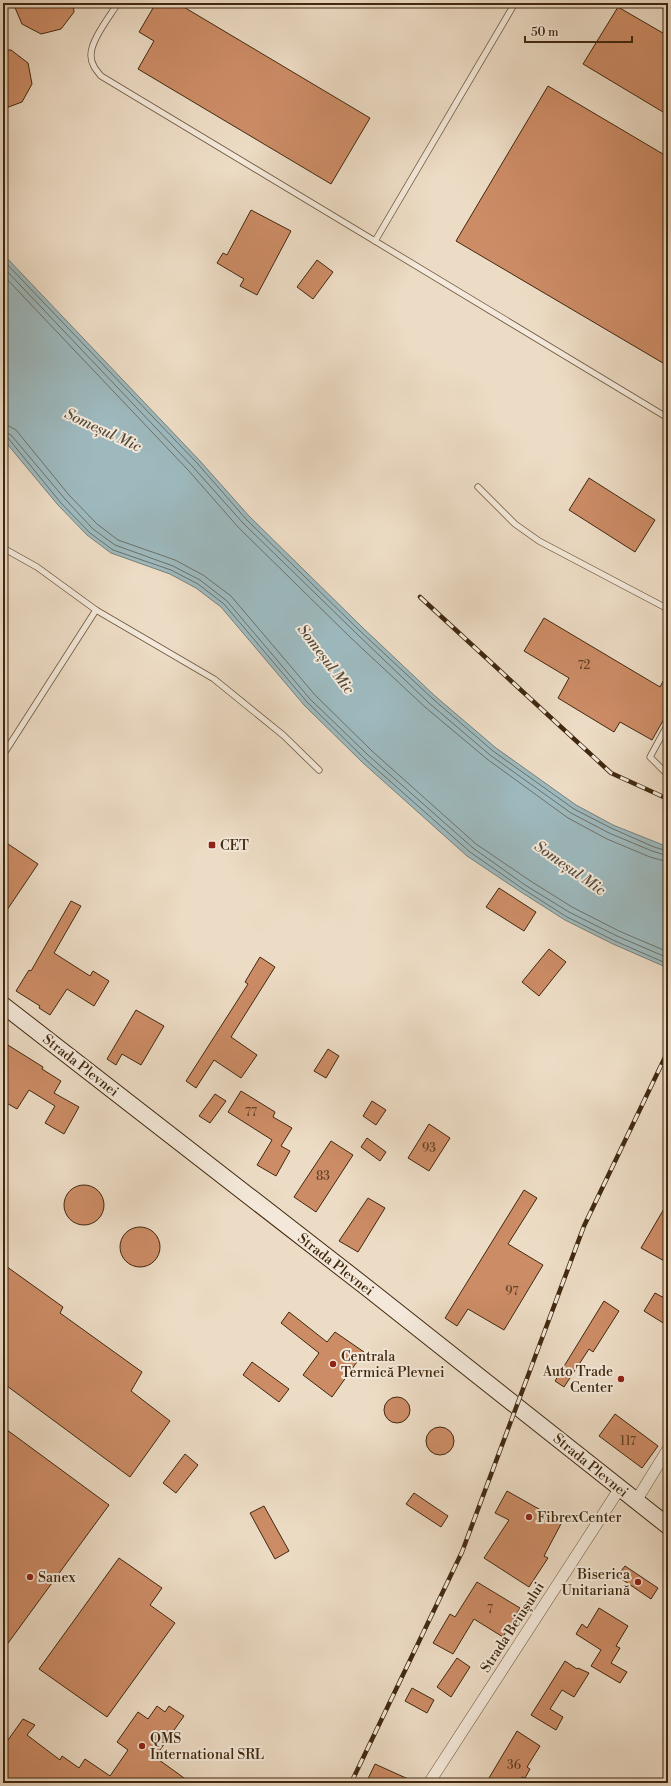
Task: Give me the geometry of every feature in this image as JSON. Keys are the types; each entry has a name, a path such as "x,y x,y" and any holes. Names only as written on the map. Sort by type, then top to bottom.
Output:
{"main road":[{"name":"Strada Plevnei","path":"3,1005 360,1282 668,1526"}],"street":[{"path":"636,1501 668,1448"},
{"name":"Strada Beiușului","path":"430,1783 620,1488"}],"lane":[{"path":"118,3 93,44 91,56 94,66 101,76 668,418"},
{"path":"375,241 515,3"},
{"path":"660,3 668,8"},
{"path":"478,487 515,524 539,541 668,609"},
{"path":"3,548 37,567 96,610 214,679 283,735 319,770"},
{"path":"3,755 96,610"},
{"path":"668,724 650,756 668,775"}],"water":[{"name":"Someșul Mic","path":"3,254 200,461 249,516 435,696 496,748 576,805 613,825 668,847 668,968 613,944 565,920 467,856 362,762 304,705 221,607 196,588 170,574 111,553 87,535 58,505 3,439"}],"building":[{"path":"13,3 73,3 74,12 61,29 41,34 22,24"},
{"path":"156,3 177,3 370,118 331,184 138,69 154,41 139,32"},
{"path":"618,7 668,36 668,115 583,64"},
{"path":"3,50 11,50 28,63 32,84 22,102 3,109"},
{"path":"548,86 668,157 668,366 456,241"},
{"path":"251,210 291,231 257,295 240,286 244,279 217,263 223,253 227,255"},
{"path":"317,260 333,272 313,299 297,287"},
{"path":"589,478 655,520 635,552 569,510"},
{"path":"544,618 660,687 668,672 668,712 652,740 620,722 614,732 558,698 569,678 524,651"},
{"path":"8,844 38,864 3,916 3,851"},
{"path":"499,888 536,912 524,931 486,907"},
{"path":"71,901 81,906 54,953 90,976 93,971 109,981 94,1006 67,989 50,1015 39,1008 40,1006 16,991 29,970 31,971"},
{"path":"549,949 566,962 539,996 522,982"},
{"path":"260,957 275,967 231,1037 257,1055 241,1078 214,1060 196,1088 186,1081 248,984 245,982"},
{"path":"136,1010 164,1026 141,1065 122,1054 116,1065 107,1059"},
{"path":"3,1042 43,1067 42,1069 61,1081 54,1093 79,1107 64,1134 45,1123 55,1106 29,1090 17,1109 3,1101"},
{"path":"328,1049 339,1056 326,1078 314,1071"},
{"path":"241,1091 275,1112 273,1117 292,1128 281,1146 290,1151 276,1176 257,1165 272,1140 228,1112"},
{"path":"215,1094 226,1101 210,1123 199,1116"},
{"path":"372,1101 386,1110 376,1125 363,1116"},
{"path":"429,1124 450,1138 429,1171 408,1158"},
{"path":"367,1138 386,1152 380,1161 361,1147"},
{"path":"331,1141 353,1155 316,1212 294,1197"},
{"path":"88,1185 95,1188 101,1194 104,1205 103,1213 95,1222 88,1225 80,1225 73,1222 65,1213 64,1201 67,1194 76,1186"},
{"path":"524,1190 537,1198 508,1244 543,1265 504,1330 468,1309 457,1326 445,1318"},
{"path":"368,1198 385,1208 358,1252 339,1241"},
{"path":"668,1202 668,1263 641,1248"},
{"path":"144,1227 151,1230 157,1236 160,1247 159,1255 151,1264 144,1267 136,1267 129,1264 121,1255 120,1243 123,1236 132,1228"},
{"path":"3,1264 63,1307 60,1313 142,1372 131,1391 170,1421 130,1477 3,1383"},
{"path":"655,1293 668,1300 668,1326 644,1311"},
{"path":"604,1301 619,1311 593,1352 589,1349 564,1387 555,1381"},
{"name":"Centrala Termică Plevnei","path":"289,1312 327,1342 335,1332 364,1352 332,1397 303,1375 319,1353 281,1323"},
{"path":"252,1362 289,1389 279,1402 243,1375"},
{"path":"397,1397 406,1401 410,1410 406,1419 397,1423 388,1419 384,1410 388,1401"},
{"path":"615,1414 658,1446 642,1468 599,1436"},
{"name":"Sanex","path":"3,1427 109,1505 3,1650"},
{"path":"440,1427 450,1431 454,1441 450,1451 440,1455 430,1451 426,1441 430,1431"},
{"path":"185,1454 198,1465 176,1493 163,1483"},
{"path":"507,1491 562,1522 544,1556 548,1558 529,1587 484,1558 509,1520 495,1513"},
{"path":"414,1493 448,1516 441,1527 406,1504"},
{"path":"264,1506 289,1551 275,1559 250,1513"},
{"path":"119,1558 162,1588 150,1605 175,1623 107,1717 39,1669"},
{"name":"Biserica Unitariană","path":"625,1566 658,1588 651,1599 617,1576"},
{"path":"477,1582 520,1608 503,1637 474,1619 453,1654 433,1643 450,1614 455,1617"},
{"path":"599,1608 628,1626 616,1646 620,1648 611,1663 627,1672 620,1683 591,1666 601,1650 576,1634 582,1624 587,1628"},
{"path":"457,1658 470,1667 451,1697 437,1687"},
{"path":"565,1661 577,1669 578,1668 589,1673 574,1697 562,1690 550,1709 563,1717 556,1730 531,1715"},
{"path":"412,1688 434,1700 427,1713 405,1701"},
{"path":"157,1706 165,1712 169,1706 184,1716 155,1757 191,1783 11,1783 3,1778 3,1747 23,1719 35,1725 27,1735 60,1760 62,1756 79,1768 85,1759 110,1776 128,1750 117,1742 138,1712 148,1719"},
{"path":"517,1731 540,1746 527,1767 530,1769 525,1778 522,1777 518,1783 486,1783"},
{"path":"375,1764 417,1783 366,1783"}],"railway":[{"path":"420,597 611,773 668,799"},
{"path":"351,1783 462,1552 584,1226 668,1051"}],"place":[{"name":"CET","path":"212,845"},
{"name":"Centrala Termică Plevnei","path":"333,1364"},
{"name":"Auto Trade Center","path":"621,1379"},
{"name":"FibrexCenter","path":"529,1517"},
{"name":"Sanex","path":"30,1577"},
{"name":"Biserica Unitariană","path":"638,1582"},
{"name":"QMS International SRL","path":"142,1746"}]}
